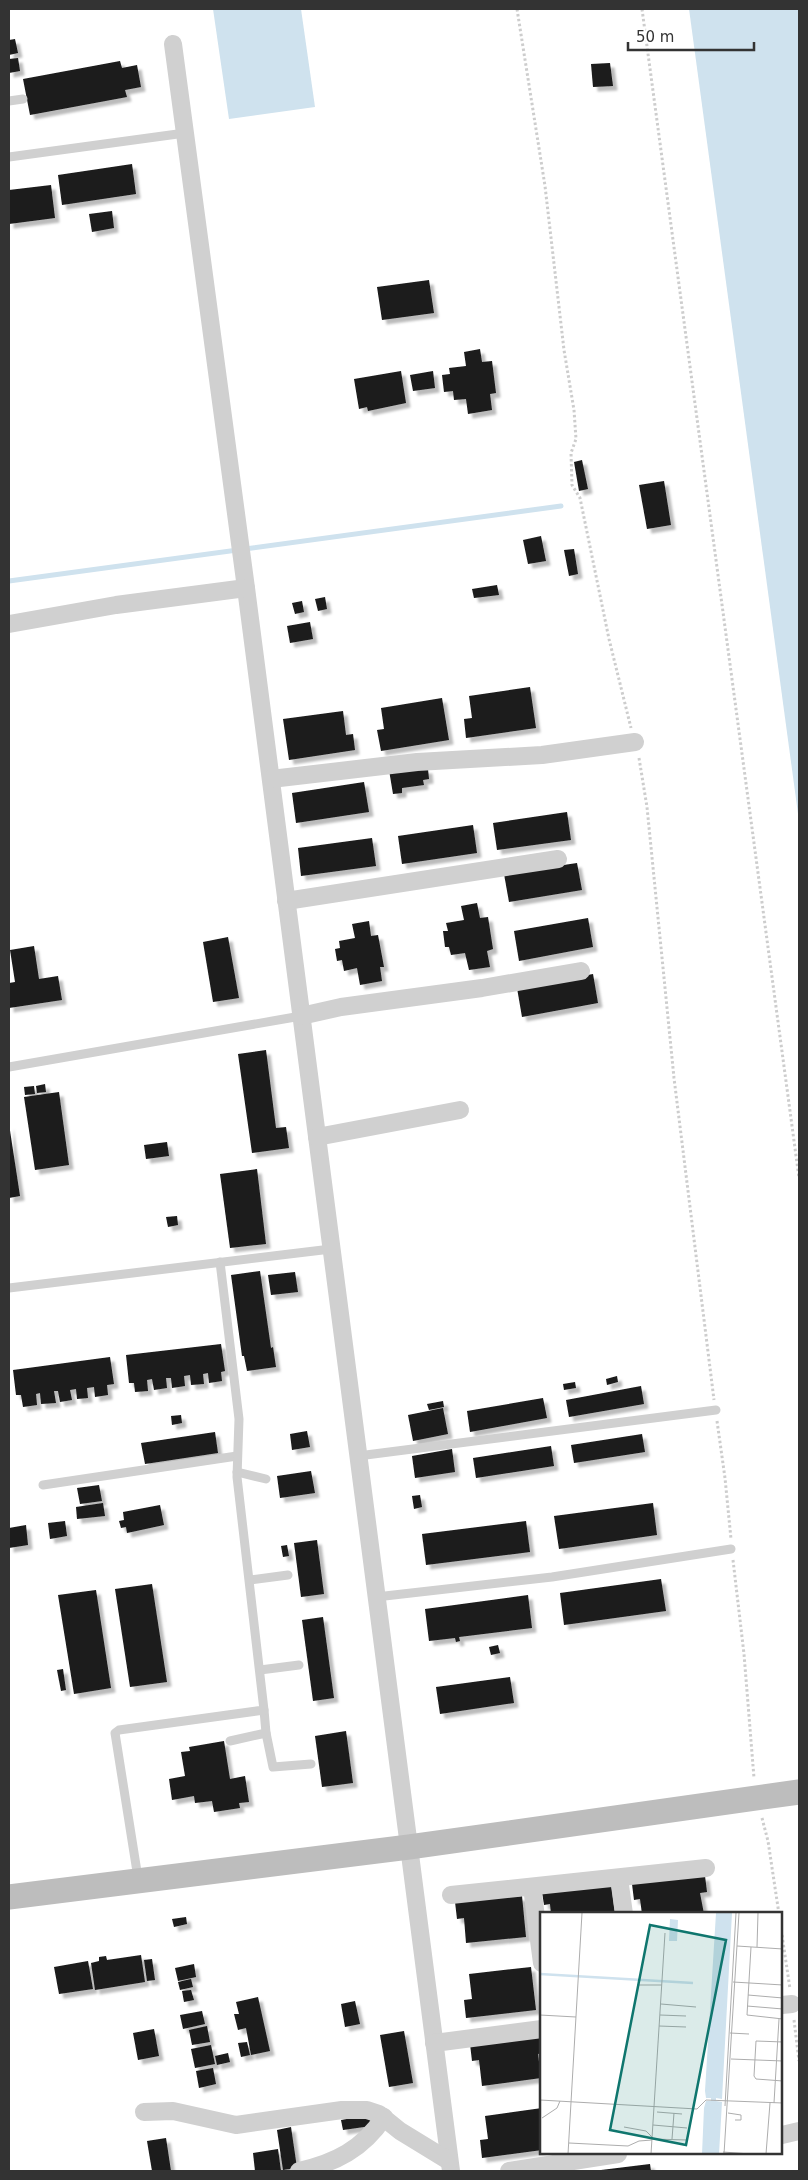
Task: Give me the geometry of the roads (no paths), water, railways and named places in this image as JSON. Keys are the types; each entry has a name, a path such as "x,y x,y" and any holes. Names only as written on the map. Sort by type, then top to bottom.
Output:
{"street":[{"path":"173,44 241,549 450,2166"},
{"path":"9,624 116,605 246,588"},
{"path":"271,779 418,762 542,755 635,742"},
{"path":"286,901 558,859"},
{"path":"301,1016 341,1007 482,988 581,971"},
{"path":"317,1137 460,1110"},
{"path":"9,1897 409,1847 799,1792"},
{"path":"451,1895 706,1868"},
{"path":"619,1878 624,1912"},
{"path":"532,1887 540,1948"},
{"path":"434,2043 540,2029"},
{"path":"144,2112 173,2111 236,2125 350,2109 371,2111 384,2118 450,2166"},
{"path":"299,2171 348,2154 372,2134 384,2118"},
{"path":"783,2135 799,2131"},
{"path":"509,2171 612,2155"}],"lane":[{"path":"9,102 23,99"},
{"path":"9,157 185,133"},
{"path":"9,1066 301,1016"},
{"path":"9,1288 332,1249"},
{"path":"220,1262 239,1419 237,1472 266,1733 273,1767 310,1764"},
{"path":"358,1456 716,1410"},
{"path":"43,1485 237,1456"},
{"path":"237,1472 266,1479"},
{"path":"376,1597 552,1577 732,1549"},
{"path":"250,1580 288,1575"},
{"path":"260,1670 299,1665"},
{"path":"138,1881 114,1734 120,1730 264,1710"},
{"path":"230,1741 266,1733"}],"water":[{"path":"213,9 301,9 315,107 229,119"},
{"path":"689,9 799,9 799,821"}],"waterway":[{"path":"9,581 561,506"}]}
